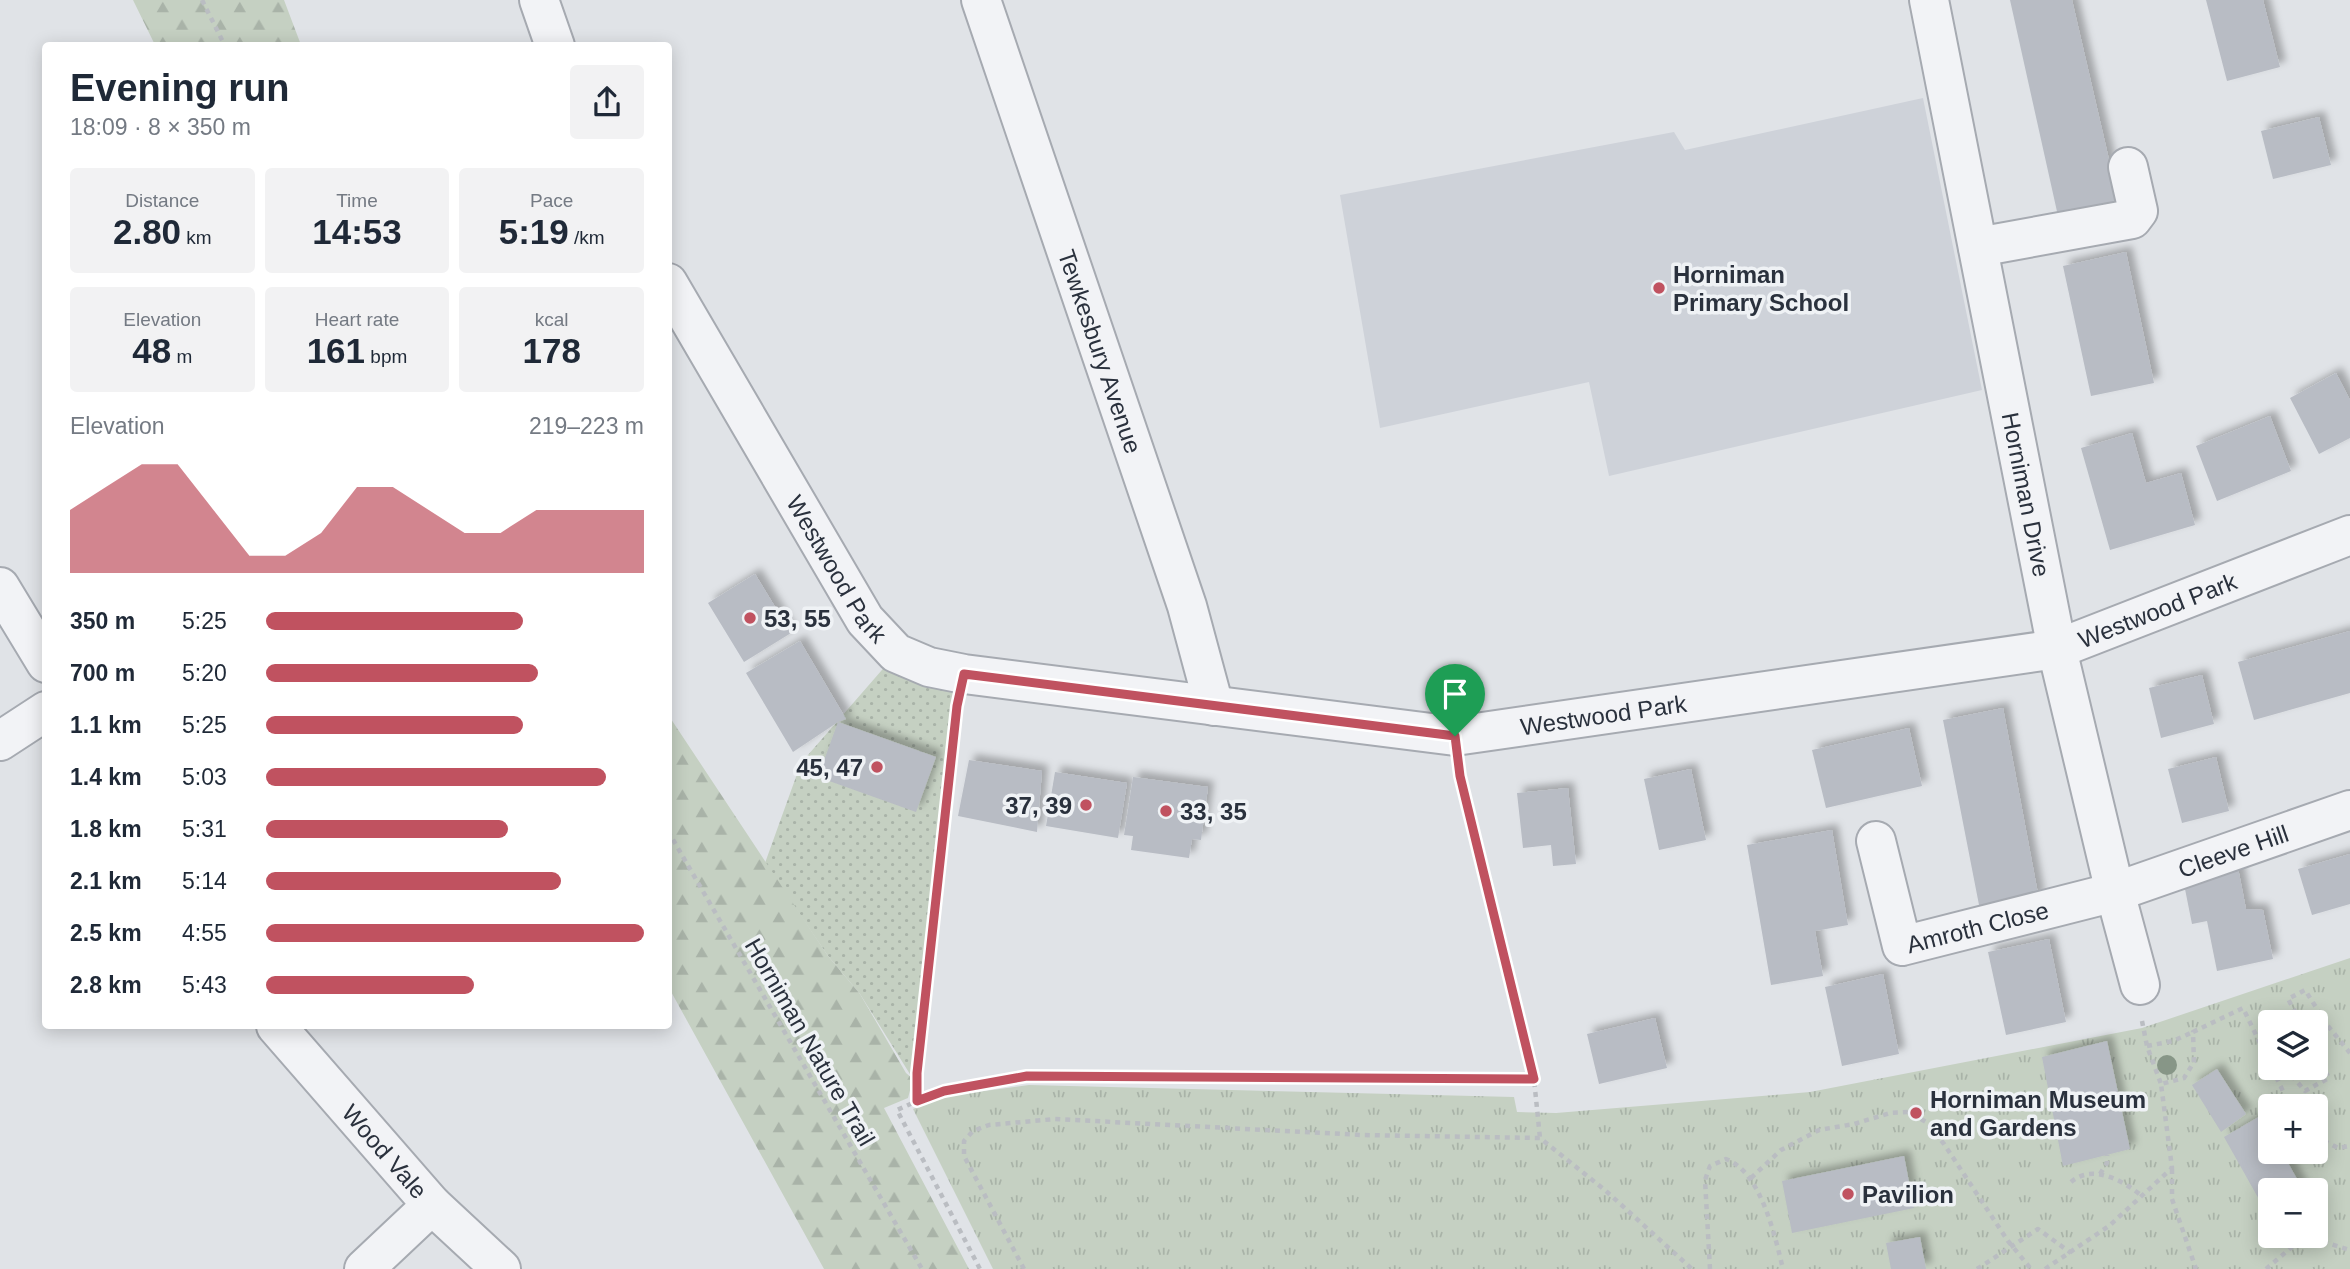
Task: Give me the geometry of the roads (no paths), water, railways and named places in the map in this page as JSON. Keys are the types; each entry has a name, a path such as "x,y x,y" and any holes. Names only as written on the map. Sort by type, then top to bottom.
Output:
{"street":[{"path":"539,0 554,42"},
{"name":"Tewkesbury Avenue","path":"981,0 1187,606 1214,706"},
{"name":"Horniman Drive","path":"1929,0 2057,649 2140,985"},
{"path":"1978,247 2132,219 2138,211 2128,167"},
{"name":"Westwood Park","path":"672,290 865,620 896,653 929,667 964,674 1455,736 2057,649 2350,535"},
{"path":"0,587 10,626 42,659"},
{"path":"0,741 42,714"},
{"name":"Cleeve Hill","path":"2115,892 2350,810"},
{"name":"Amroth Close","path":"1876,841 1902,946 2115,892"},
{"name":"Wood Vale","path":"278,1029 432,1205 501,1269"},
{"path":"364,1269 432,1205"}],"place":[{"name":"Horniman Primary School","path":"1659,288"},
{"name":"53, 55","path":"750,618"},
{"name":"45, 47","path":"877,767"},
{"name":"37, 39","path":"1086,805"},
{"name":"33, 35","path":"1166,811"},
{"name":"Horniman Museum and Gardens","path":"1916,1113"},
{"name":"Pavilion","path":"1848,1194"}]}
